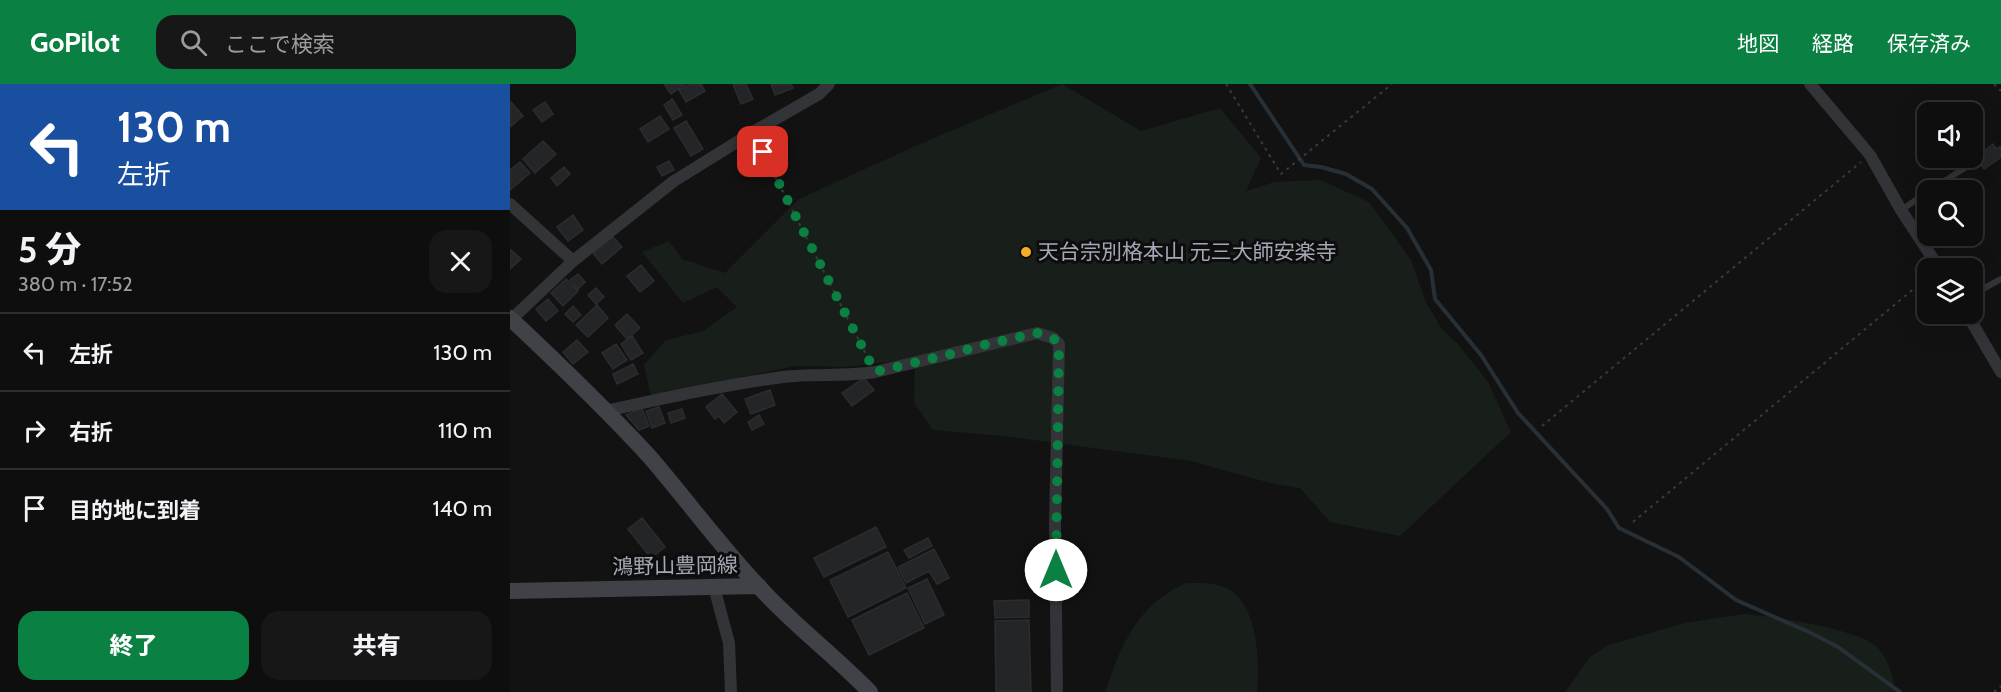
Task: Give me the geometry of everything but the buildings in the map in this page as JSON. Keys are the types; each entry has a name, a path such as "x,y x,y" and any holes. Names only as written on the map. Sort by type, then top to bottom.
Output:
{"main road":[{"path":"511,319 582,386 649,457 759,586"},
{"name":"鴻野山豊岡線","path":"510,591 759,586 795,624 832,655 870,692"}],"street":[{"path":"511,319 573,261 674,181 819,94 830,84"},
{"path":"1810,84 1870,155 1901,210 1932,258"},
{"path":"510,204 573,261"},
{"path":"1973,324 2001,372"},
{"path":"606,411 692,391 786,376 854,375 875,372 1037,333 1053,338 1059,344 1055,524 1057,692"},
{"path":"714,588 729,643 731,692"}],"lane":[{"path":"1946,180 1965,168"},
{"path":"1901,210 1917,199"},
{"path":"1983,289 2001,279"}],"path":[{"path":"1226,84 1281,174 1392,84"},
{"path":"1994,84 2001,91"},
{"path":"753,132 875,372"},
{"path":"1542,426 1870,155"},
{"path":"1633,522 1917,286"},
{"path":"1994,692 2001,686"}],"shaded area":[{"path":"1062,84 1141,131 1220,108 1261,158 1246,191 1274,182 1320,180 1369,202 1411,260 1425,300 1441,328 1457,343 1488,382 1511,432 1400,536 1330,522 1300,488 1274,484 1191,461 1003,436 933,430 914,403 915,359 846,367 795,366 651,396 644,365 666,340 703,331 737,307 717,287 683,303 642,252 669,241 682,259 725,273 799,199 913,147"},
{"path":"1186,583 1207,583 1228,589 1246,607 1255,635 1258,666 1257,692 1105,692 1125,642 1143,614 1155,602"},
{"path":"1744,614 1836,629 1869,642 1879,649 1888,664 1895,692 1565,692 1590,657 1606,646 1684,623"}],"waterway":[{"path":"1250,84 1304,165 1346,174 1372,189 1407,228 1431,270 1435,299 1481,355 1518,413 1607,509 1619,528 1679,557 1736,600 1838,647 1900,692"}],"place":[{"name":"天台宗別格本山 元三大師安楽寺","path":"1026,252"}],"route":[{"path":"763,152 875,372 1037,333 1053,338 1059,344 1056,570"}]}
